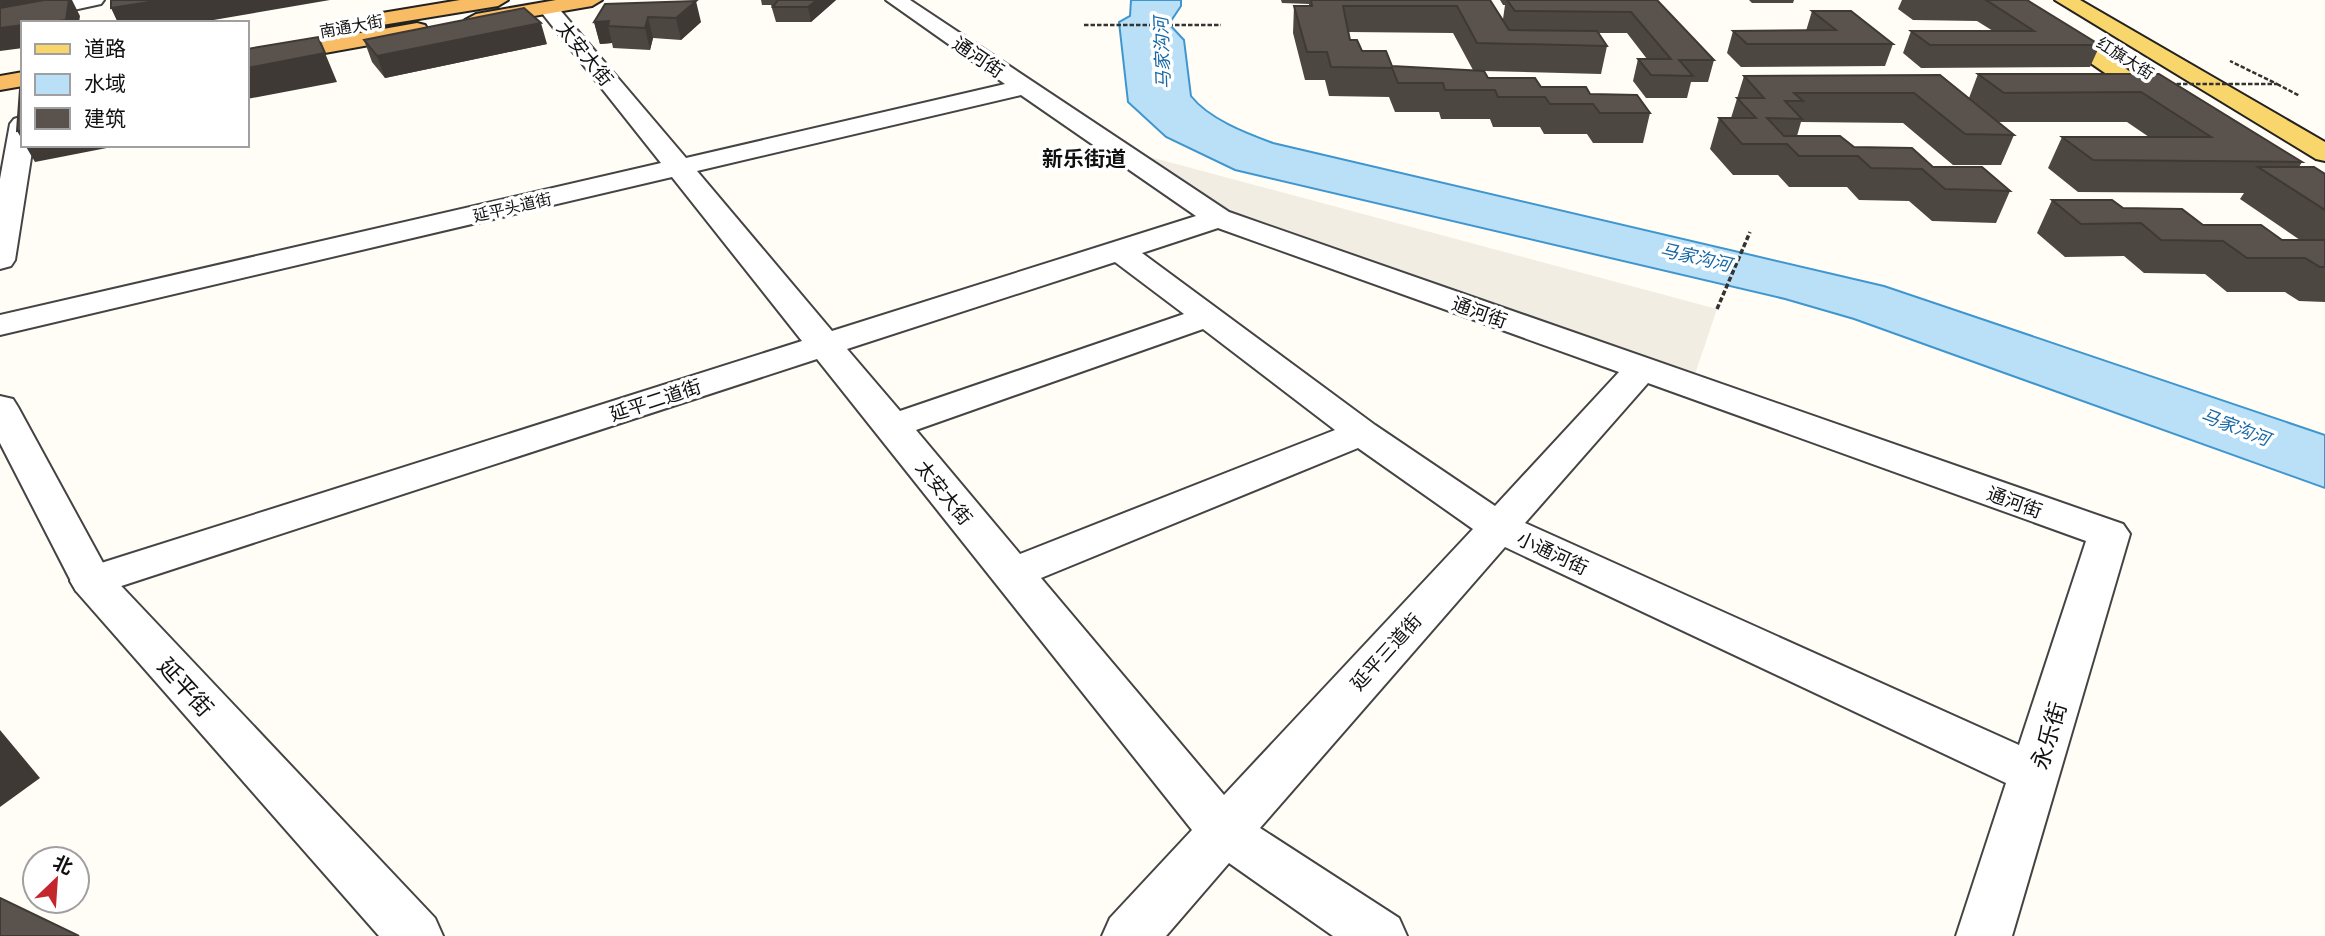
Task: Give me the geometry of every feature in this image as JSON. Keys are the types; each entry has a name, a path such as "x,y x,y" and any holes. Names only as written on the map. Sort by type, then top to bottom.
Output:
{"highway":[{"name":"南通大街","path":"248,42 498,0"},
{"name":"南通大街","path":"248,60 592,0"},
{"path":"0,83 21,79"},
{"path":"0,102 21,99"}],"main road":[{"name":"红旗大街","path":"2009,0 2188,118"},
{"name":"红旗大街","path":"2035,0 2319,163"},
{"name":"红旗大街","path":"2065,0 2319,163"},
{"name":"红旗大街","path":"2097,0 2325,129"}],"street":[{"name":"通河街","path":"896,0 1219,218 2109,534"},
{"path":"0,20 105,4"},
{"name":"太安大街","path":"548,8 1223,831 1379,936"},
{"name":"延平头道街","path":"0,325 1024,87"},
{"path":"0,260 21,136"},
{"name":"延平二道街","path":"92,581 1219,218"},
{"name":"小通河街","path":"1119,250 1362,433 1498,527 2035,774"},
{"path":"891,426 1210,316"},
{"name":"延平三道街","path":"1130,936 1642,368"},
{"name":"延平街","path":"0,407 92,581 398,930"},
{"path":"1012,573 1362,433"},
{"name":"永乐街","path":"1984,936 2109,534"}],"path":[{"path":"1084,25 1220,25"},
{"path":"2230,61 2300,96"},
{"path":"2166,83 2277,84"},
{"path":"1717,309 1751,232"}],"shaded area":[{"path":"1113,147 1717,309 1691,386 1219,218"}],"water":[{"name":"马家沟河","path":"1131,0 1181,0 1181,6 1169,24 1184,40 1191,96 1208,112 1251,135 1273,143 1884,286 2325,435 2325,488 1854,319 1785,299 1235,170 1166,137 1128,102 1119,22 1130,16"}],"building":[{"path":"44,0 69,0 66,20 21,21 21,25 0,28 0,8"},
{"path":"111,0 162,0 111,8"},
{"path":"778,0 817,0 808,7 773,7"},
{"path":"1311,0 1490,0 1509,30 1597,31 1607,46 1477,43 1457,6 1343,6 1350,40 1357,40 1362,51 1386,51 1392,66 1484,71 1488,78 1535,78 1541,87 1586,87 1590,94 1637,95 1650,113 1600,113 1593,104 1550,104 1545,97 1498,97 1495,90 1445,90 1443,83 1398,83 1392,68 1331,67 1327,52 1307,52 1294,6 1312,6"},
{"path":"1507,0 1657,0 1714,60 1679,60 1693,76 1651,75 1638,59 1671,59 1631,12 1515,11"},
{"path":"1986,0 2027,0 2100,45 1930,45 1911,31 2034,31"},
{"path":"696,1 676,18 648,17 645,28 608,26 609,21 594,22 605,4"},
{"path":"524,8 541,23 377,56 364,40"},
{"path":"1812,11 1851,11 1893,44 1747,44 1733,31 1836,30"},
{"path":"318,37 325,53 248,68 248,49"},
{"path":"1978,74 2159,74 2302,162 2093,160 2062,137 2211,137 2141,92 2004,93"},
{"path":"1940,75 2014,135 1965,134 1914,93 1794,93 1803,101 1785,101 1802,119 1767,118 1784,136 1840,136 1854,147 1912,148 1933,167 1982,167 2010,191 1945,189 1922,169 1871,168 1858,156 1799,156 1787,144 1742,144 1719,118 1756,118 1737,98 1764,98 1744,76"},
{"path":"20,89 21,89 21,130 17,131"},
{"path":"2258,167 2314,167 2325,174 2325,210"},
{"path":"2052,200 2112,200 2123,208 2182,209 2203,225 2261,225 2282,240 2325,240 2325,267 2305,258 2247,258 2223,241 2161,240 2141,223 2081,224"},
{"path":"0,898 21,908 21,915 35,915 79,936 0,936"}],"district":[{"name":"新乐街道","path":"1084,156"}]}
